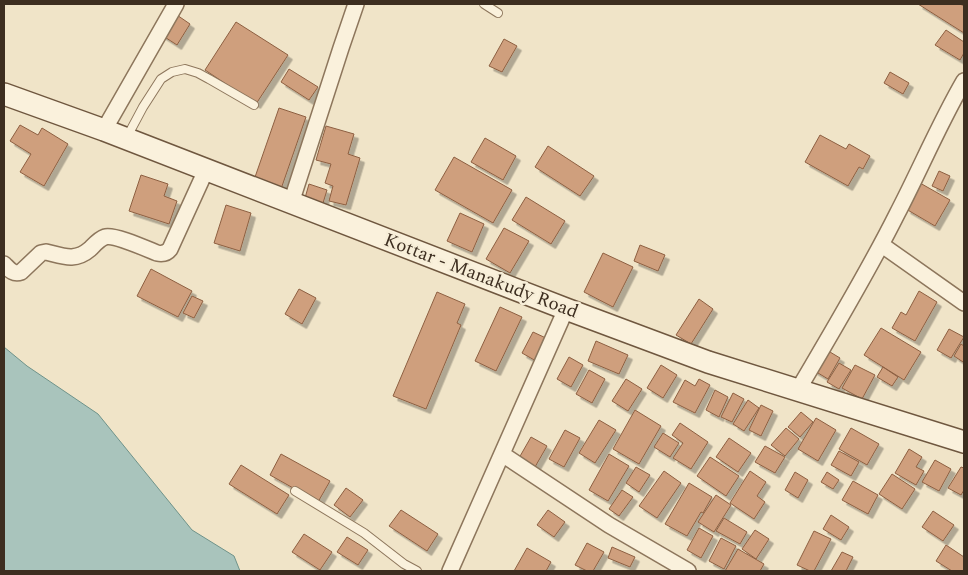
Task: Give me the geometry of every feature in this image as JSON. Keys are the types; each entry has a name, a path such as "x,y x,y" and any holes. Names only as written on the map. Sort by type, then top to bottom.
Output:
{"main road":[{"name":"Kottar - Manakudy Road","path":"4,94 104,130 708,362 964,442"}],"street":[{"path":"104,130 176,4"},
{"path":"291,202 356,4"},
{"path":"798,390 882,245 950,105 964,82"},
{"path":"4,264 11,271 18,273 42,253 46,252 73,258 86,253 107,236 160,254 168,252 206,170"},
{"path":"882,245 964,303"},
{"path":"450,571 566,309"},
{"path":"502,454 609,525 682,570"}],"lane":[{"path":"484,4 498,13"},
{"path":"126,139 161,79 172,72 184,69 198,73 254,105"},
{"path":"295,491 364,533 404,564 417,571"}],"water":[{"path":"4,347 27,366 98,414 192,530 234,556 240,571 4,571"}],"building":[{"path":"918,4 960,4 964,6 964,33"},
{"path":"174,13 190,24 177,45 160,34"},
{"path":"236,22 288,55 256,104 205,70"},
{"path":"946,30 964,42 964,53 960,60 935,45"},
{"path":"504,39 517,46 502,72 489,66"},
{"path":"289,69 318,87 309,100 281,82"},
{"path":"890,72 909,83 903,94 884,83"},
{"path":"279,108 306,117 281,189 254,180"},
{"path":"20,125 38,135 42,128 68,144 44,186 20,172 31,154 10,141"},
{"path":"326,126 354,134 348,154 360,158 346,205 329,201 333,186 325,183 331,164 316,160"},
{"path":"820,135 846,149 849,144 870,156 863,169 859,167 848,186 805,162"},
{"path":"485,138 516,156 503,180 471,162"},
{"path":"548,146 594,176 580,196 535,167"},
{"path":"454,157 512,190 493,223 435,190"},
{"path":"939,171 950,176 943,191 932,186"},
{"path":"141,175 168,184 164,196 177,201 169,224 129,211"},
{"path":"920,183 950,200 935,226 906,209"},
{"path":"309,184 327,190 323,203 305,198"},
{"path":"526,197 565,221 551,244 512,220"},
{"path":"226,205 251,213 240,251 214,243"},
{"path":"460,213 484,224 472,252 447,241"},
{"path":"504,228 529,241 510,273 486,259"},
{"path":"640,245 665,255 658,271 634,261"},
{"path":"603,253 633,267 613,307 584,292"},
{"path":"151,269 192,291 178,317 137,296"},
{"path":"299,289 316,298 302,324 285,314"},
{"path":"919,291 937,302 915,341 892,328 901,312 906,315"},
{"path":"437,292 465,304 457,323 461,325 426,409 393,396"},
{"path":"192,296 203,301 194,318 183,313"},
{"path":"699,299 713,309 691,344 676,335"},
{"path":"500,307 522,317 496,371 475,361"},
{"path":"881,328 921,352 904,380 864,355"},
{"path":"949,329 964,337 951,358 937,350"},
{"path":"533,332 548,339 536,361 522,353"},
{"path":"596,341 628,355 619,374 588,361"},
{"path":"961,344 964,346 963,362 954,356"},
{"path":"825,349 840,358 828,379 813,370"},
{"path":"569,357 583,365 571,387 557,379"},
{"path":"839,363 851,370 839,389 827,382"},
{"path":"661,365 677,375 663,398 647,388"},
{"path":"855,365 875,375 862,399 842,388"},
{"path":"883,367 898,377 892,386 877,377"},
{"path":"589,370 605,379 592,403 576,394"},
{"path":"626,379 642,389 628,411 612,401"},
{"path":"699,379 710,385 695,413 673,402 685,380 695,386"},
{"path":"715,390 728,397 719,417 706,410"},
{"path":"733,393 744,399 732,422 721,417"},
{"path":"748,400 759,408 744,431 733,424"},
{"path":"761,405 773,411 761,436 749,430"},
{"path":"635,410 661,426 639,464 613,449"},
{"path":"801,412 813,422 800,437 788,427"},
{"path":"816,418 836,430 818,461 798,449"},
{"path":"599,420 616,430 595,463 579,453"},
{"path":"680,423 708,442 691,469 673,458 683,443 672,435"},
{"path":"786,428 799,439 785,456 771,445"},
{"path":"851,428 879,444 867,465 839,449"},
{"path":"565,430 580,438 564,467 549,459"},
{"path":"663,433 679,443 670,457 654,447"},
{"path":"531,437 547,446 535,467 519,458"},
{"path":"729,438 751,453 738,472 716,457"},
{"path":"765,446 785,457 775,473 755,462"},
{"path":"909,449 922,457 916,467 924,471 916,485 895,473"},
{"path":"839,451 859,462 851,476 831,465"},
{"path":"281,454 330,481 318,502 270,475"},
{"path":"609,454 629,466 608,501 589,490"},
{"path":"710,457 739,476 726,496 697,476"},
{"path":"935,460 951,469 939,491 922,482"},
{"path":"241,465 289,495 277,514 229,484"},
{"path":"636,467 650,475 639,492 626,483"},
{"path":"961,467 964,468 964,490 961,495 948,488"},
{"path":"664,471 681,483 657,518 639,506"},
{"path":"750,471 766,482 757,496 765,502 754,519 730,503"},
{"path":"795,472 808,480 798,498 785,490"},
{"path":"827,472 839,480 833,489 821,482"},
{"path":"892,474 915,489 902,509 879,494"},
{"path":"853,481 878,495 868,514 842,500"},
{"path":"689,483 712,497 687,536 665,524"},
{"path":"346,488 363,500 350,517 334,505"},
{"path":"622,490 633,497 619,516 609,509"},
{"path":"716,495 731,505 714,532 698,522"},
{"path":"401,510 438,534 427,551 389,526"},
{"path":"548,510 565,522 554,537 537,525"},
{"path":"933,511 954,525 943,541 922,527"},
{"path":"831,515 849,527 841,540 823,529"},
{"path":"724,518 747,532 740,544 716,531"},
{"path":"699,528 713,536 701,558 687,550"},
{"path":"755,530 769,539 756,559 742,549"},
{"path":"814,531 831,539 814,571 810,571 797,565"},
{"path":"304,534 332,552 320,570 292,552"},
{"path":"347,537 368,550 358,565 337,552"},
{"path":"721,538 736,546 724,569 709,561"},
{"path":"587,543 604,552 593,571 587,571 575,565"},
{"path":"946,545 964,557 964,571 952,571 936,561"},
{"path":"612,547 635,557 630,567 608,558"},
{"path":"527,548 551,562 546,571 514,571"},
{"path":"738,549 764,564 760,571 725,571"},
{"path":"842,552 853,557 846,571 831,571"}]}
